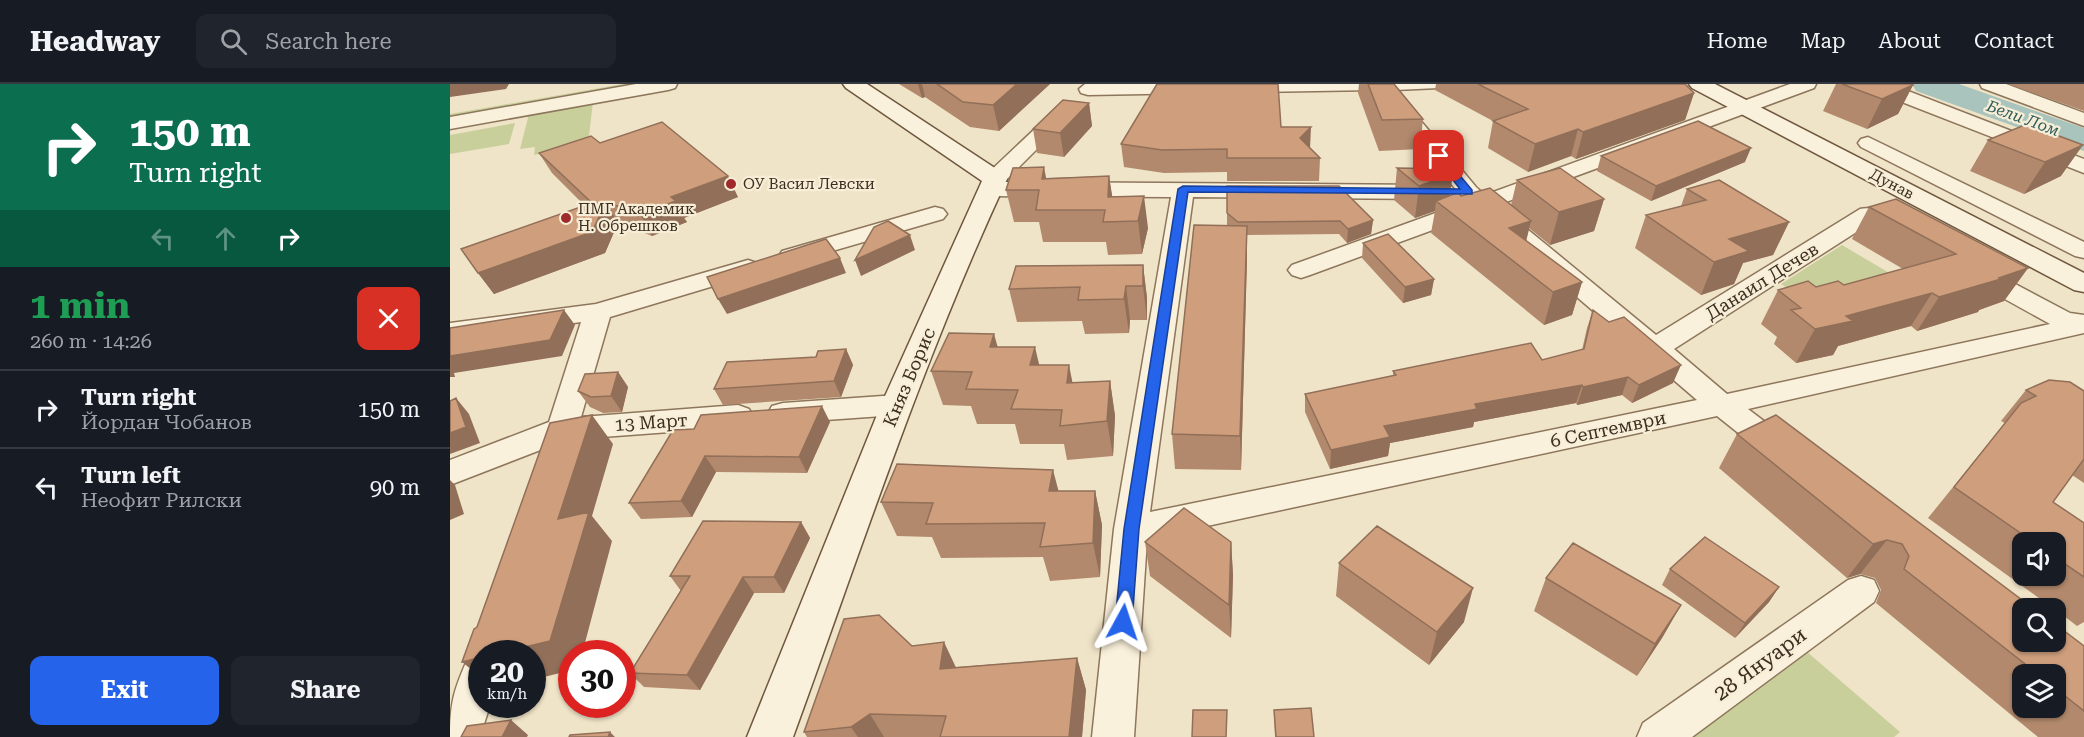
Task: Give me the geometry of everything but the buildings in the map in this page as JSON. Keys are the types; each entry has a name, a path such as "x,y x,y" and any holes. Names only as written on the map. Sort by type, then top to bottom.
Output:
{"street":[{"path":"450,109 596,84"},
{"path":"450,123 668,84"},
{"path":"854,84 993,184 1476,198"},
{"path":"1380,84 1476,198 1722,405 1804,468"},
{"path":"993,184 1090,86 1432,84"},
{"name":"Дунав","path":"1699,84 2084,284"},
{"path":"1301,270 1476,198 1524,189 1807,84"},
{"path":"1873,84 2084,167"},
{"path":"1989,84 2082,117"},
{"path":"1868,143 2084,251"},
{"name":"Княз Борис","path":"770,737 897,405 993,184"},
{"path":"1113,737 1131,529 1183,189"},
{"path":"450,332 598,312 935,214"},
{"name":"Данаил Дечев","path":"1656,348 1868,214 1919,242"},
{"path":"1960,264 2063,320 2084,324"},
{"path":"548,474 598,312"},
{"name":"6 Септември","path":"1131,529 1722,405 2084,324"},
{"name":"13 Март","path":"450,473 563,429 897,405"},
{"name":"28 Януари","path":"1658,737 1861,591"},
{"path":"459,737 468,711"}],"green space":[{"path":"623,84 646,84 450,118 450,114"},
{"path":"593,102 588,144 534,155 535,147 520,149 529,114"},
{"path":"515,123 509,144 450,154 450,135"},
{"path":"1842,245 1903,281 1795,293 1781,284"},
{"path":"1806,651 1900,732 1894,737 1688,737"}],"waterway":[{"name":"Бели Лом","path":"1928,84 2084,140"}],"place":[{"name":"ОУ Васил Левски","path":"731,184"},
{"name":"ПМГ Академик Н. Обрешков","path":"566,218"}],"route":[{"path":"1123,622 1131,529 1183,189 1468,192 1439,156"}]}
